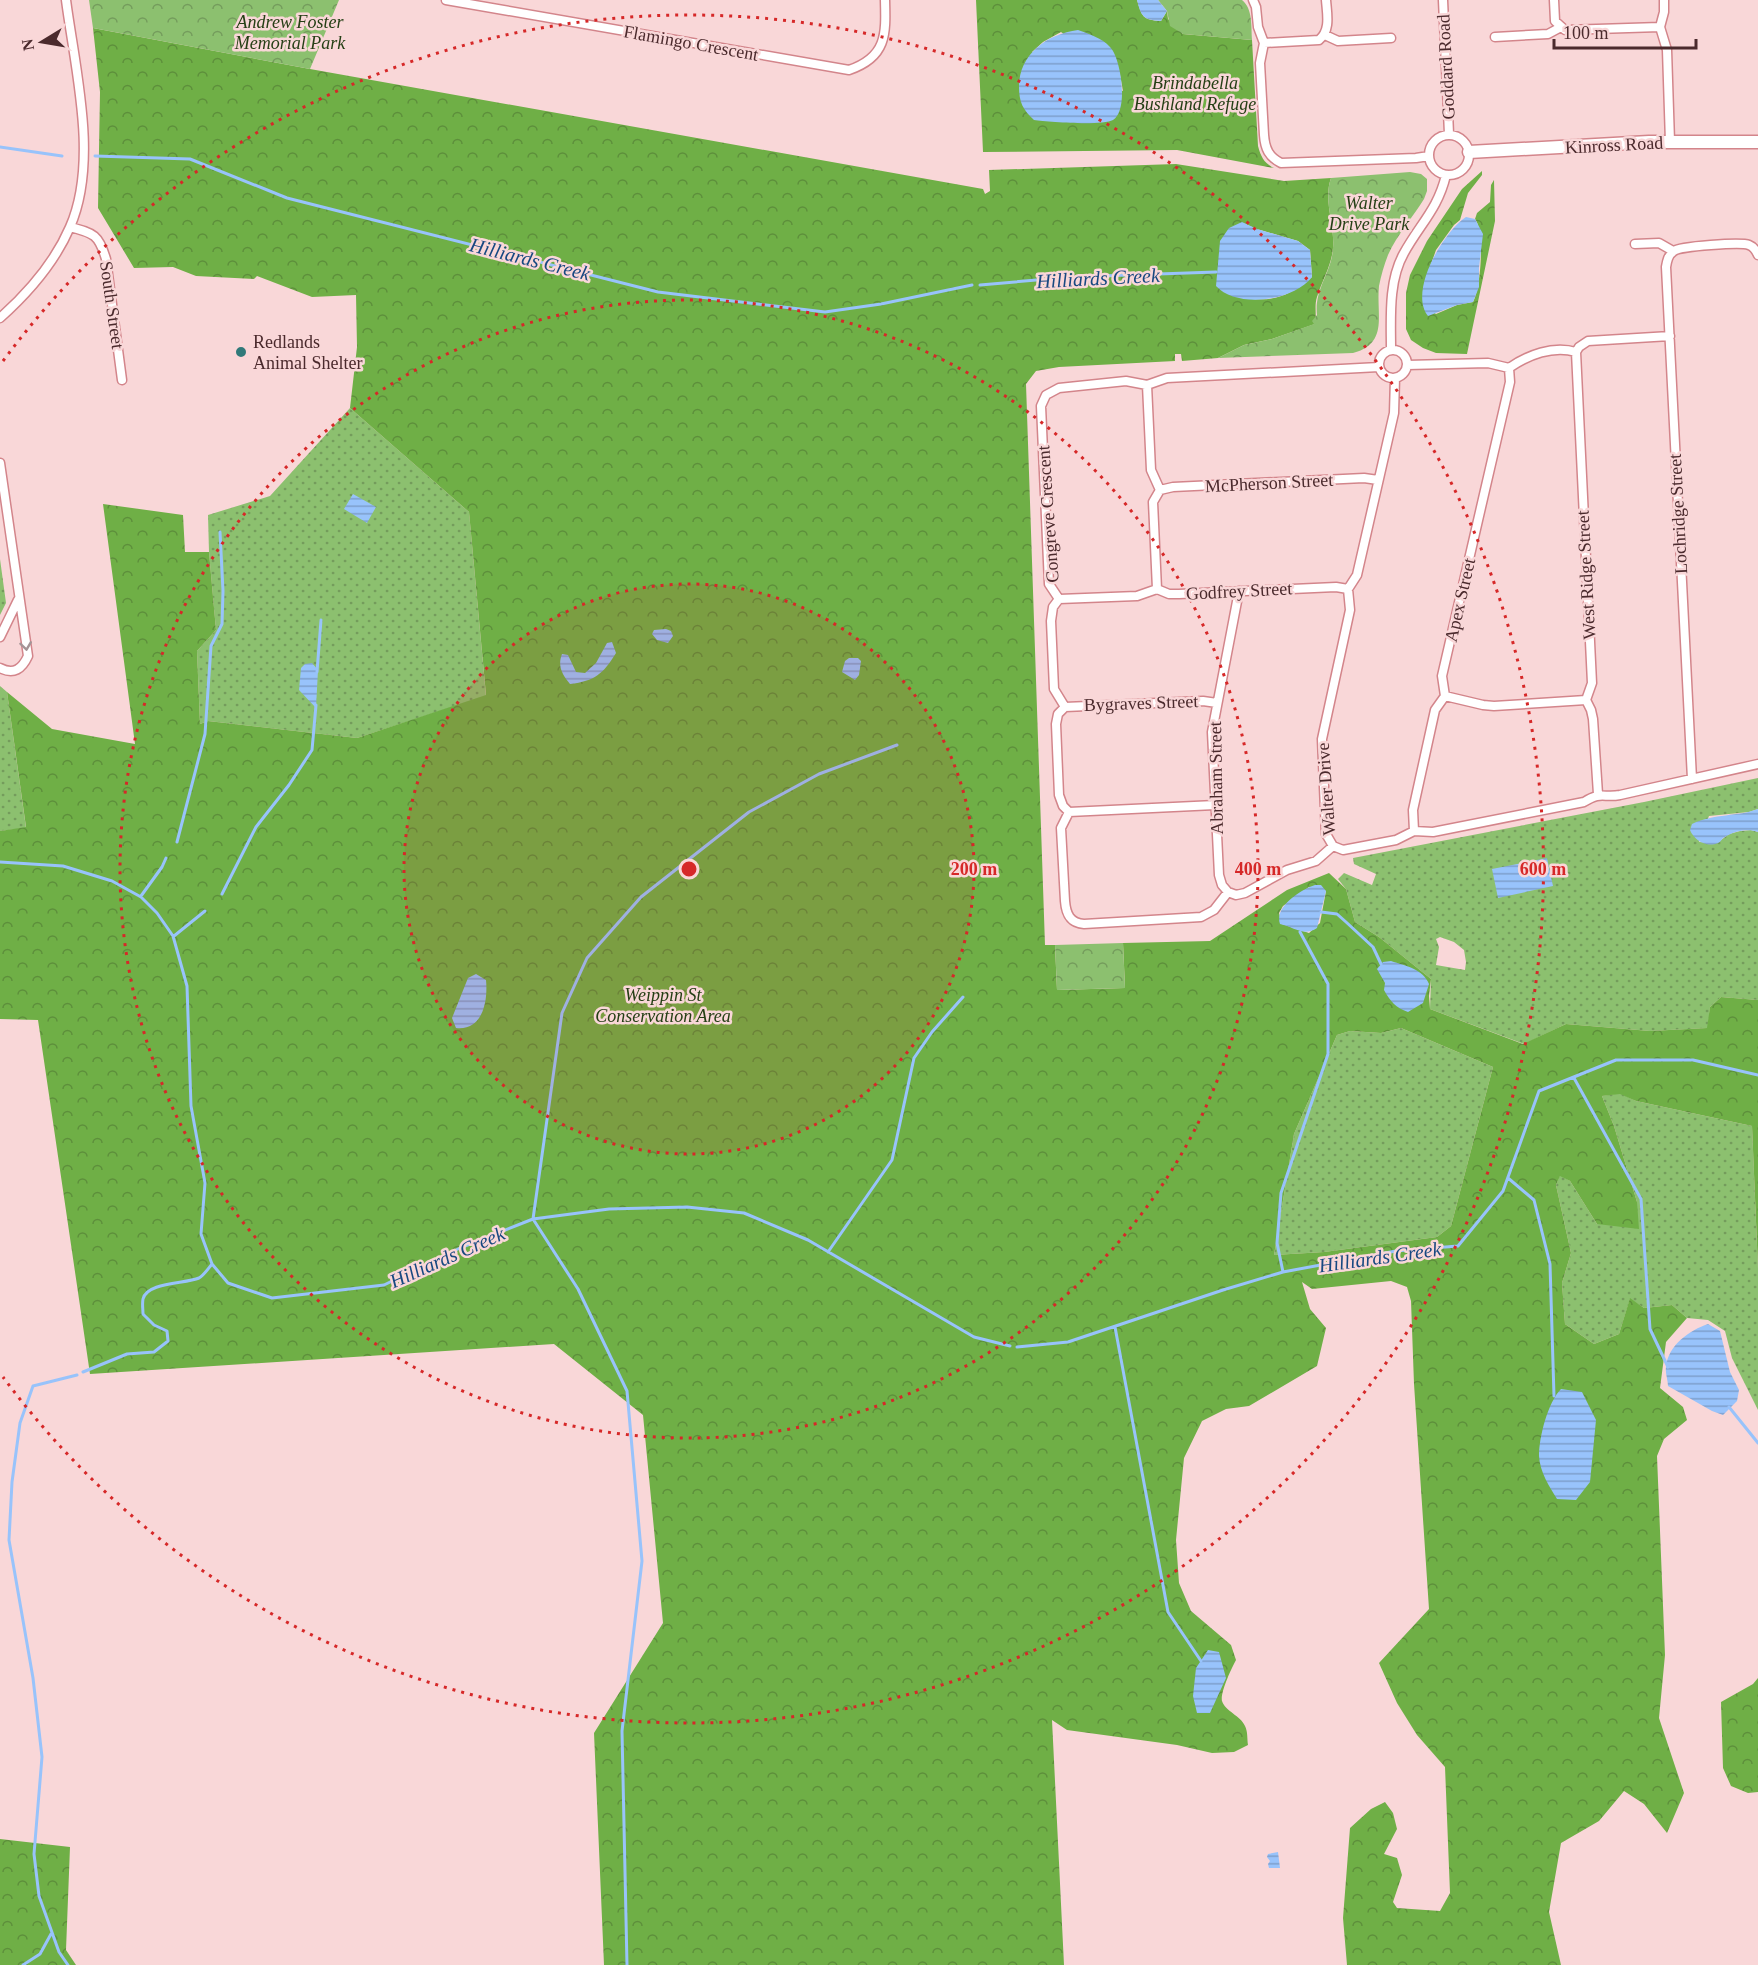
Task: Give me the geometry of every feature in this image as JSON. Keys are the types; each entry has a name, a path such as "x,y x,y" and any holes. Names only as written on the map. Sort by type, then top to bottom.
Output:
{"street":[{"path":"0,318 28,290 56,253 70,227 82,177 83,126 66,0"},
{"name":"Flamingo Crescent","path":"446,0 849,70 861,66 880,48 885,37 885,0"},
{"path":"1253,0 1258,27 1264,43 1260,63 1265,145 1267,152 1276,160 1281,163 1429,156"},
{"path":"1264,43 1314,41 1325,35 1328,26 1326,0"},
{"name":"Goddard Road","path":"1443,0 1449,134"},
{"path":"1554,0 1556,21 1561,27 1570,30 1660,27"},
{"path":"1664,0 1660,27 1666,50 1670,142"},
{"path":"1495,37 1548,34 1561,27"},
{"path":"1325,35 1345,41 1391,38"},
{"path":"1449,134 1465,141 1469,152 1469,158 1463,170 1452,175 1446,175 1434,168 1429,156 1430,149 1437,138 1449,134"},
{"name":"Kinross Road","path":"1469,152 1670,142 1758,141"},
{"path":"1391,350 1393,288 1401,258 1441,194 1446,175"},
{"name":"South Street","path":"70,227 87,231 101,242 106,259 122,380"},
{"path":"1635,244 1659,243 1673,251 1683,247 1745,243 1756,249 1758,255"},
{"name":"Lochridge Street","path":"1673,251 1667,260 1666,267 1692,779"},
{"path":"1407,365 1488,363 1509,368 1527,357 1557,349 1576,352 1588,341 1670,336"},
{"path":"1391,350 1404,354 1407,365 1403,375 1395,378 1386,377 1379,367 1381,357 1391,350"},
{"name":"West Ridge Street","path":"1576,352 1592,683 1586,700 1593,719 1598,794"},
{"name":"Congreve Crescent","path":"1065,707 1054,688 1051,621 1053,607 1059,599 1049,584 1042,401 1052,391 1059,388 1126,381 1147,385 1167,378 1379,367"},
{"name":"Apex Street","path":"1414,831 1413,810 1433,716 1444,696 1442,676 1510,382 1509,368"},
{"name":"Walter Drive","path":"1395,378 1394,413 1357,575 1348,589 1350,610 1322,739 1326,834 1333,846 1338,850 1349,849 1396,840 1414,831 1433,832 1584,802 1598,794 1612,796 1758,764"},
{"path":"1147,385 1151,470 1160,490 1153,502 1157,589"},
{"path":"0,463 18,600 28,656 24,665 17,670 9,672 0,668"},
{"name":"McPherson Street","path":"1160,490 1173,487 1352,479 1378,480"},
{"name":"Godfrey Street","path":"1059,599 1137,596 1157,589 1169,594 1336,587 1348,589"},
{"name":"Abraham Street","path":"1228,892 1222,885 1219,875 1212,732 1239,591"},
{"path":"0,637 18,600"},
{"path":"1444,696 1494,706 1586,700"},
{"name":"Bygraves Street","path":"1065,707 1203,701 1216,703"},
{"path":"1065,707 1058,714 1056,724 1059,795 1063,806 1069,812 1215,805"},
{"path":"1069,812 1061,828 1065,901 1069,918 1077,924 1202,917 1214,910 1228,892 1236,895 1245,893 1287,870 1316,861 1333,846"}],"green space":[{"name":"Andrew Foster Memorial Park","path":"89,0 339,0 310,69 93,28"},
{"name":"Brindabella Bushland Refuge","path":"976,0 1137,0 1146,18 1161,21 1167,11 1168,19 1183,34 1252,40 1258,146 1263,159 1274,168 1177,150 983,152","holes":["1061,32 1120,75 1123,91 1032,52 1043,42"]},
{"path":"1158,0 1242,0 1250,13 1252,40 1183,34 1170,26 1167,11"},
{"name":"Weippin St Conservation Area","path":"93,28 983,189 985,194 990,191 989,170 1176,164 1284,181 1331,178 1328,195 1333,248 1316,300 1315,324 1272,339 1244,345 1218,358 1182,361 1181,354 1175,354 1175,361 1059,367 1036,371 1026,384 1045,945 1055,945 1057,990 1125,988 1123,943 1210,941 1287,890 1329,873 1346,889 1355,922 1379,937 1431,979 1430,1009 1523,1044 1566,1024 1650,1031 1707,1028 1710,1007 1721,997 1758,1000 1758,1269 1752,1126 1636,1101 1620,1094 1602,1096 1614,1126 1637,1202 1639,1229 1597,1224 1570,1181 1560,1176 1556,1185 1571,1253 1562,1283 1565,1324 1594,1344 1619,1334 1630,1298 1644,1308 1672,1305 1687,1318 1666,1342 1660,1388 1683,1407 1687,1420 1664,1439 1657,1456 1665,1655 1659,1718 1684,1793 1667,1833 1644,1804 1624,1791 1599,1821 1561,1843 1549,1912 1561,1965 1347,1965 1343,1918 1350,1828 1371,1809 1385,1802 1393,1813 1397,1829 1384,1854 1397,1858 1402,1875 1393,1902 1397,1908 1440,1911 1450,1893 1445,1767 1417,1735 1397,1703 1379,1663 1429,1609 1414,1384 1411,1301 1407,1287 1391,1281 1312,1289 1302,1282 1310,1309 1326,1328 1317,1366 1249,1406 1226,1409 1202,1421 1184,1458 1176,1540 1179,1583 1191,1611 1231,1645 1236,1660 1224,1686 1222,1701 1226,1708 1243,1722 1247,1731 1248,1745 1234,1752 1212,1753 1177,1745 1067,1730 1052,1720 1064,1965 604,1965 594,1733 663,1623 643,1415 554,1344 90,1374 38,1020 0,1019 0,831 26,827 7,692 52,729 135,744 103,504 183,515 185,552 209,552 216,630 197,651 200,724 208,721 357,738 486,695 469,512 350,408 357,347 356,295 312,297 257,276 254,279 196,276 173,267 134,268 98,208 100,92","holes":["1242,223 1298,241 1310,250 1312,277 1280,296 1263,299 1242,298","1309,887 1326,891 1320,923 1309,933 1282,924 1279,913 1283,906","1401,1028 1493,1067 1451,1226 1437,1237 1324,1252 1274,1255 1294,1134 1337,1035 1350,1031 1381,1033"]},
{"path":"1482,171 1482,175 1468,193 1460,220 1436,250 1424,284 1423,304 1436,314 1457,305 1473,302 1481,260 1480,235 1475,219 1477,213 1490,202 1491,185 1494,180 1495,221 1467,354 1436,353 1411,340 1406,329 1406,293 1410,275 1427,241 1462,189"},
{"name":"Walter Drive Park","path":"1410,172 1421,174 1427,179 1427,191 1396,240 1387,259 1379,286 1378,327 1372,342 1353,353 1218,358 1244,345 1272,339 1314,324 1312,321 1317,315 1320,289 1332,257 1333,239 1328,195 1331,178"},
{"path":"350,408 469,512 486,696 357,738 208,721 200,724 197,651 216,630 208,515 270,496"},
{"path":"0,559 6,603 0,615"},
{"path":"0,686 7,692 26,828 0,831"},
{"path":"1758,778 1758,809 1709,816 1699,842 1717,843 1729,834 1740,831 1758,832 1758,1000 1721,997 1710,1007 1708,1028 1650,1031 1566,1024 1524,1044 1430,1009 1431,979 1379,937 1355,922 1346,889 1338,879 1344,873 1372,885 1376,874 1354,864 1353,858","holes":["1440,937 1454,942 1464,950 1465,970 1436,965 1439,947 1436,939"]},
{"path":"1123,943 1125,988 1057,990 1055,945"},
{"path":"1401,1028 1493,1067 1451,1226 1437,1237 1324,1252 1274,1255 1294,1134 1337,1035 1350,1031 1381,1033"},
{"path":"1620,1093 1636,1101 1752,1126 1758,1269 1758,1410 1732,1358 1725,1331 1708,1320 1687,1318 1672,1305 1644,1308 1630,1299 1619,1334 1594,1344 1565,1324 1562,1283 1571,1253 1556,1185 1560,1175 1570,1181 1597,1224 1637,1202 1614,1126 1602,1096"},
{"path":"1758,1678 1758,1792 1748,1793 1731,1786 1723,1768 1721,1702 1753,1684"},
{"path":"0,1839 70,1847 66,1950 76,1965 0,1965"}],"water":[{"path":"1137,0 1158,0 1167,11 1161,21 1150,20 1140,10"},
{"path":"1078,30 1103,41 1114,53 1122,84 1121,106 1118,114 1113,120 1098,123 1034,120 1024,109 1020,97 1020,75 1024,65 1029,56 1046,41"},
{"path":"1466,217 1475,219 1483,234 1479,287 1473,302 1457,305 1428,316 1423,305 1422,292 1425,277 1439,248 1457,224"},
{"path":"1242,222 1257,229 1298,241 1310,250 1312,277 1292,292 1265,299 1237,298 1216,286 1220,241 1229,228"},
{"path":"353,494 376,507 367,523 344,509"},
{"path":"654,630 671,631 673,636 668,643 657,640 652,634"},
{"path":"612,642 616,653 598,675 586,681 570,684 560,667 562,654 568,655 576,672 585,673 596,663 607,643"},
{"path":"849,658 858,658 861,661 859,675 855,680 842,672 845,661"},
{"path":"312,663 318,670 316,708 299,690 301,668 305,664"},
{"path":"1758,809 1758,832 1746,830 1737,832 1718,843 1705,844 1697,840 1690,830 1692,824 1701,821"},
{"path":"1547,858 1553,886 1498,898 1492,869"},
{"path":"1315,885 1321,885 1326,891 1317,928 1308,932 1280,924 1279,918 1284,906 1296,895"},
{"path":"1391,961 1418,971 1429,984 1423,1003 1408,1012 1394,1004 1389,998 1384,990 1385,983 1377,969 1383,962"},
{"path":"476,974 486,980 485,1005 478,1020 472,1025 456,1028 452,1018 468,978"},
{"path":"1708,1324 1720,1331 1730,1372 1739,1390 1737,1401 1723,1415 1668,1386 1666,1369 1675,1345 1687,1334"},
{"path":"1561,1389 1582,1392 1596,1420 1590,1482 1576,1500 1557,1499 1545,1479 1539,1456 1545,1420 1552,1402"},
{"path":"1208,1650 1219,1652 1226,1678 1210,1713 1197,1713 1193,1696 1196,1668"},
{"path":"1278,1852 1280,1868 1269,1868 1268,1854"}],"waterway":[{"name":"Hilliards Creek","path":"0,147 62,156"},
{"name":"Hilliards Creek","path":"95,156 190,159 287,198 658,292 825,312 881,304 972,285"},
{"name":"Hilliards Creek","path":"980,285 1071,277 1216,272"},
{"path":"177,842 205,734 211,646 222,624 220,532"},
{"path":"317,672 321,620"},
{"path":"222,894 256,827 289,785 312,750 316,705"},
{"path":"627,1965 622,1731 642,1561 627,1391 578,1289 533,1219 562,1013 587,958 641,897 749,812 819,774 897,745"},
{"path":"141,896 166,858"},
{"name":"Hilliards Creek","path":"0,862 63,866 112,881 141,897 157,913 173,936 187,986 191,1106 205,1183 201,1234 212,1264 228,1283 272,1298 384,1285 460,1248 533,1219 609,1209 687,1207 744,1213 808,1240 974,1337 1010,1346"},
{"path":"174,936 205,911"},
{"path":"1321,912 1337,914 1373,947 1381,964"},
{"path":"1283,1272 1277,1243 1281,1193 1328,1054 1328,984 1300,932"},
{"path":"828,1252 892,1160 914,1058 932,1032 963,997"},
{"name":"Hilliards Creek","path":"1017,1347 1068,1342 1283,1272 1396,1251 1458,1246 1503,1191 1539,1091 1616,1060 1693,1060 1758,1075"},
{"path":"1574,1078 1641,1199 1650,1329 1668,1367"},
{"path":"1508,1178 1534,1200 1550,1264 1554,1396"},
{"path":"83,1372 127,1354 154,1352 168,1341 167,1331 154,1325 143,1314 143,1299 146,1293 159,1286 199,1278 212,1264"},
{"path":"1115,1327 1168,1612 1201,1661"},
{"path":"68,1965 59,1952 39,1896 34,1854 42,1757 33,1678 9,1540 12,1482 20,1423 33,1386 77,1375"},
{"path":"1729,1407 1758,1443"},
{"path":"23,1965 40,1954 51,1934"}],"place":[{"name":"Redlands Animal Shelter","path":"241,352"}]}
